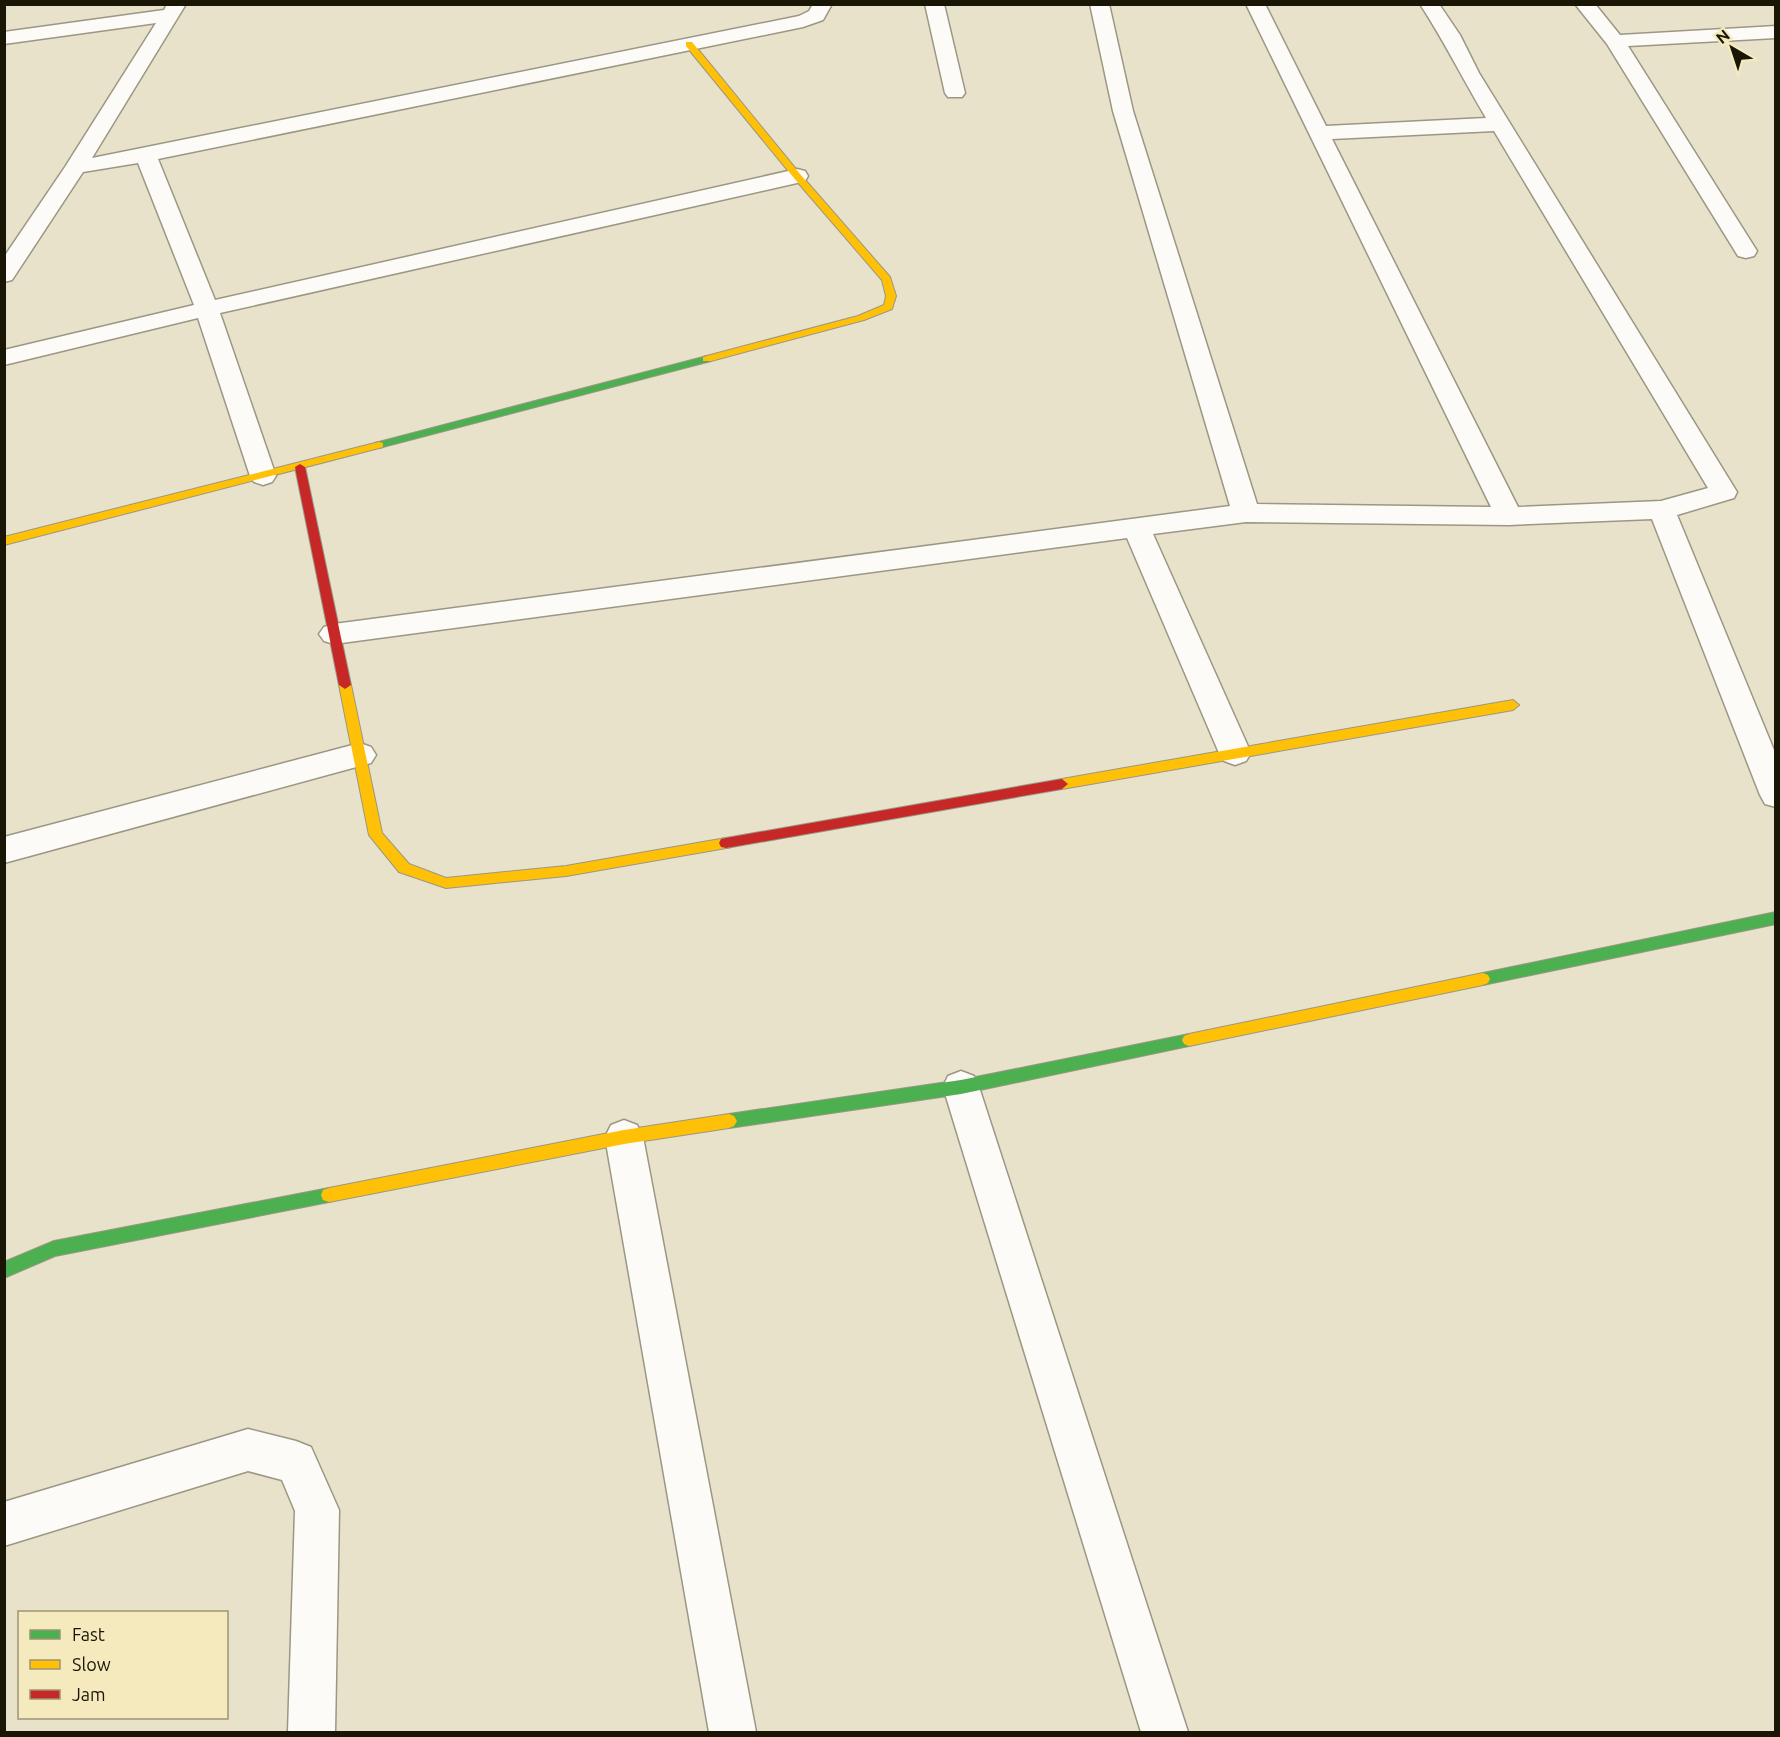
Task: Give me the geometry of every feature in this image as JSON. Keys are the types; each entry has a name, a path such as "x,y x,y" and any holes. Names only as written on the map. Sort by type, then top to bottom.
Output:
{"street":[{"path":"76,167 146,155 803,21 815,17 821,11 823,4"},
{"path":"934,4 955,93"},
{"path":"1099,4 1123,111 1246,513"},
{"path":"1255,4 1509,516"},
{"path":"334,634 1246,513 1509,516 1662,510 1724,492 1469,73 1450,35 1429,4"},
{"path":"1584,4 1615,41 1746,251"},
{"path":"4,38 174,10"},
{"path":"4,275 76,167 174,10"},
{"path":"1615,41 1776,32"},
{"path":"4,541 263,477 849,321 889,307 891,296 887,279 797,176 689,44"},
{"path":"1320,133 1502,124"},
{"path":"146,155 207,309 263,477"},
{"path":"4,358 207,309 797,176"},
{"path":"300,467 376,835 404,868 446,883 578,868 1513,705"},
{"path":"1662,510 1776,795"},
{"path":"1136,527 1235,753"},
{"path":"4,850 360,755"},
{"path":"4,1270 54,1249 624,1137 961,1087 1776,918"},
{"path":"961,1087 1165,1732"},
{"path":"624,1137 733,1732"},
{"path":"4,1524 248,1450 296,1462 317,1510 312,1732"}],"traffic: fast":[{"path":"379,445 707,359"},
{"path":"1483,979 1776,918"},
{"path":"729,1121 961,1087 1189,1040"},
{"path":"4,1270 54,1249 329,1195"}],"traffic: slow":[{"path":"689,44 797,176 887,279 891,296 889,307 861,318 707,359"},
{"path":"4,541 379,445"},
{"path":"345,685 376,835 404,868 446,883 566,871 726,843"},
{"path":"1062,784 1513,705"},
{"path":"1189,1040 1483,979"},
{"path":"329,1195 624,1137 729,1121"}],"traffic: jam":[{"path":"300,467 345,685"},
{"path":"726,843 1062,784"}]}
